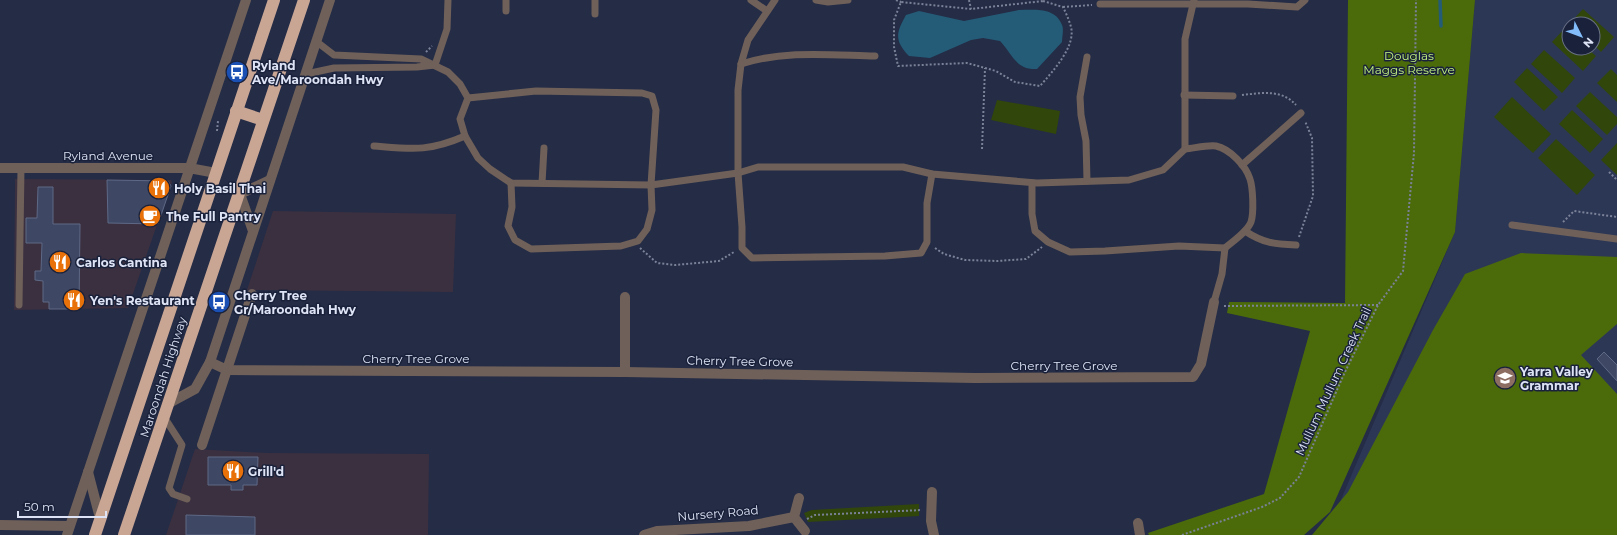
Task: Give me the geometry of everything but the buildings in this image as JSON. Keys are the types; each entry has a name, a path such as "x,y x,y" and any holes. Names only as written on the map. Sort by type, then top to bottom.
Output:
{"highway":[{"name":"Maroondah Highway","path":"95,535 274,0"},
{"name":"Maroondah Highway","path":"124,535 240,194 263,120 304,0"},
{"path":"236,111 263,120"}],"street":[{"path":"0,525 68,531 246,0"},
{"path":"169,403 195,389 210,362 252,231 330,0"},
{"name":"Ryland Avenue","path":"0,168 189,168 216,173"},
{"path":"252,231 240,194 270,180"},
{"path":"202,445 252,294"},
{"path":"625,297 625,372"},
{"name":"Cherry Tree Grove","path":"210,362 227,370 625,372 975,378 1192,377 1201,364 1214,304"},
{"path":"88,472 100,518"},
{"path":"932,492 934,535"},
{"path":"799,498 799,524"},
{"path":"1138,523 1140,535"},
{"name":"Nursery Road","path":"644,535 657,531 799,524"}],"lane":[{"path":"435,66 447,29 448,0"},
{"path":"506,0 506,12"},
{"path":"595,0 595,14"},
{"path":"751,0 767,11"},
{"path":"775,0 748,40 741,64 738,90 738,173 742,248 752,258 885,256 921,253 927,242 927,203 932,174"},
{"path":"816,0 828,2 848,0"},
{"path":"1100,4 1194,2 1297,7 1305,0"},
{"path":"1185,149 1185,38 1194,2"},
{"path":"317,42 334,55 421,59 455,78 468,98"},
{"path":"741,64 763,57 794,55 875,56"},
{"path":"1087,57 1080,97 1081,115 1086,141 1087,181"},
{"path":"306,74 334,68 417,68 435,66"},
{"path":"468,98 486,94 536,91 642,92 652,96 656,110 650,186 652,210 647,229 638,240 621,246 531,249 515,240 508,226 512,207 511,183"},
{"path":"1184,95 1233,96"},
{"path":"468,98 460,119 465,136 478,158 490,169 511,183 650,186 738,173 758,166 903,167 932,174 1032,183 1129,180 1163,170 1185,149 1216,146 1228,152 1242,164 1250,179 1253,204 1251,222 1245,231 1225,248 1179,246 1070,252 1048,242 1035,231 1032,214 1032,183"},
{"path":"1242,164 1301,113"},
{"path":"374,146 424,149 444,145 465,136"},
{"path":"542,183 544,148"},
{"path":"19,306 21,168"},
{"path":"1512,225 1617,239"},
{"path":"1245,231 1258,239 1270,243 1296,245"},
{"path":"1214,304 1222,274 1225,248"},
{"path":"164,417 182,445 169,488 173,494 187,499"}],"path":[{"path":"896,0 971,9 1043,2 1063,7 1100,4"},
{"path":"969,0 971,9"},
{"name":"Mullum Mullum Creek Trail","path":"1182,535 1262,507 1280,498 1299,477 1344,374 1378,305 1403,271 1414,153 1416,0"},
{"path":"901,1 894,20 894,47 898,66 967,63 996,71 1015,82 1040,86 1056,68 1067,52 1072,29 1063,7"},
{"path":"982,149 985,68"},
{"path":"1233,96 1272,92 1291,100 1301,113 1312,138 1313,196 1296,245"},
{"path":"1609,172 1617,180"},
{"path":"1555,231 1574,211 1617,217"},
{"path":"634,242 657,263 675,265 719,261 742,248"},
{"path":"927,242 944,254 965,260 997,261 1026,258 1048,242"},
{"path":"1214,304 1378,305"},
{"path":"799,524 815,515 932,510"}],"shaded area":[{"name":"Yarra Valley Grammar","path":"1475,0 1617,0 1617,535 1317,535 1331,523 1455,232"},
{"path":"1019,10 1038,10 1050,12 1059,19 1063,27 1062,42 1037,69 1030,69 1019,64 1000,41 983,38 971,40 930,58 909,56 899,41 898,36 900,27 906,15 919,11 964,21"},
{"path":"15,179 171,180 172,182 128,308 14,310"},
{"path":"273,211 456,214 453,292 247,290"},
{"path":"195,449 267,453 429,454 428,535 166,535"}],"green space":[{"name":"Douglas Maggs Reserve","path":"1348,0 1475,0 1455,232 1330,512 1304,535 1149,535 1148,533 1264,494 1310,331 1227,313 1229,302 1345,303"},
{"path":"1583,9 1591,16 1576,16"},
{"path":"1601,25 1614,37 1601,52"},
{"path":"1561,32 1561,50 1552,42"},
{"path":"1544,50 1575,78 1562,93 1531,64"},
{"path":"1567,56 1596,56 1583,71"},
{"path":"1527,68 1558,97 1544,111 1514,82"},
{"path":"1611,69 1617,75 1617,102 1597,83"},
{"path":"1590,92 1617,117 1617,124 1607,135 1576,106"},
{"path":"1512,97 1551,134 1533,153 1494,117"},
{"path":"997,100 1060,111 1056,134 991,120"},
{"path":"1572,110 1603,139 1590,153 1559,124"},
{"path":"1556,139 1595,175 1577,195 1538,158"},
{"path":"1617,143 1617,175 1601,160"},
{"path":"1521,253 1617,257 1617,324 1581,355 1617,394 1617,535 1312,535 1348,492 1433,330 1465,274"},
{"path":"919,504 919,516 808,522 804,513 812,510"}],"waterway":[{"path":"1440,0 1441,26"}],"place":[{"name":"Ryland Ave/Maroondah Hwy","path":"237,72"},
{"name":"Holy Basil Thai","path":"159,188"},
{"name":"The Full Pantry","path":"150,216"},
{"name":"Carlos Cantina","path":"60,262"},
{"name":"Yen's Restaurant","path":"74,300"},
{"name":"Cherry Tree Gr/Maroondah Hwy","path":"219,302"},
{"name":"Yarra Valley Grammar","path":"1505,378"},
{"name":"Grill'd","path":"233,471"}]}
